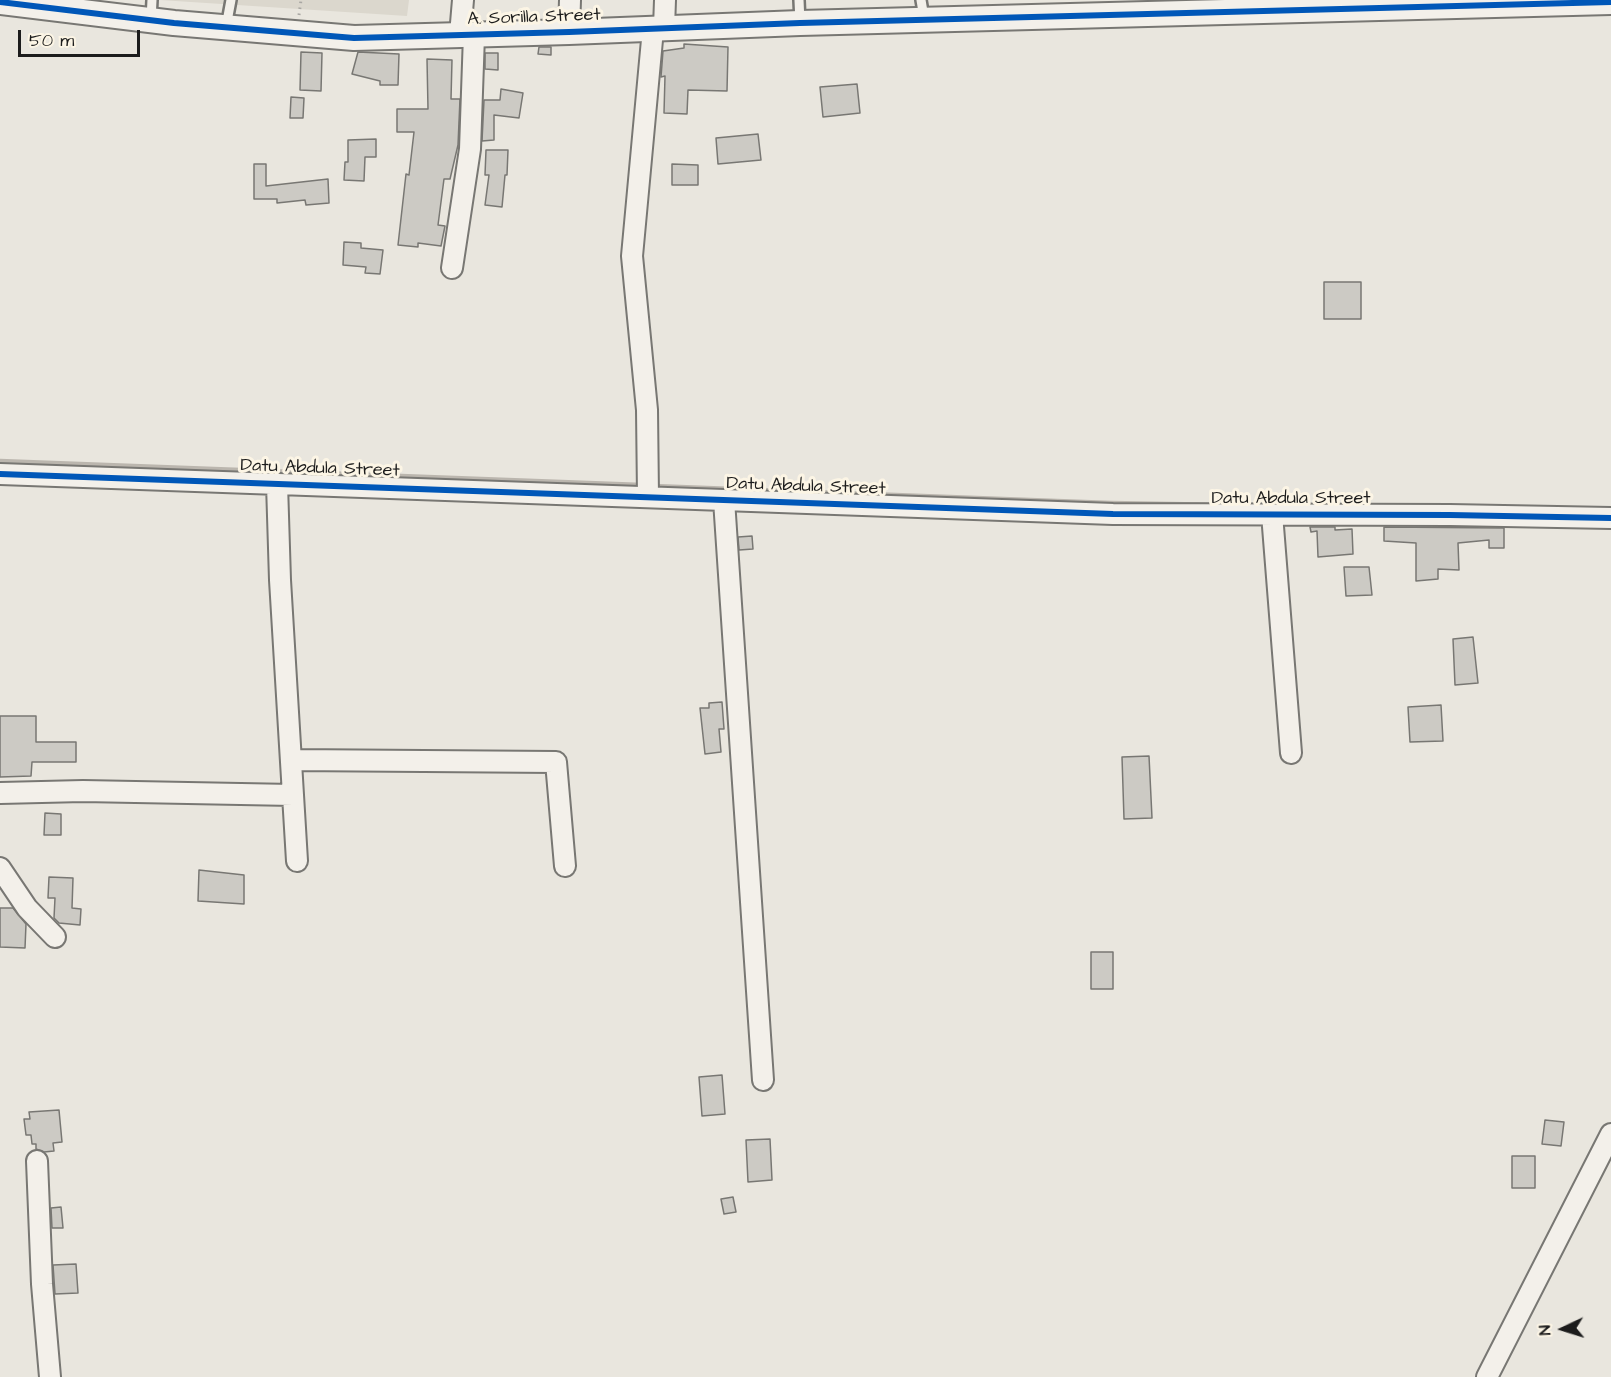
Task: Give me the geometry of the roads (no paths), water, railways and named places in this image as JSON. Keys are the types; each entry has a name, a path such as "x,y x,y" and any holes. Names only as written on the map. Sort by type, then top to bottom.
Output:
{"street":[{"path":"452,268 469,159 467,35 462,0"},
{"path":"569,32 570,0"},
{"path":"648,496 647,410 632,256 659,29 665,0"},
{"name":"A. Sorilla Street","path":"0,2 152,10 226,27 354,38 659,29 800,11 1611,2"},
{"name":"Datu Abdula Street","path":"0,474 1113,514 1611,518"},
{"path":"277,484 280,580 297,861"},
{"path":"724,500 763,1080"},
{"path":"1272,514 1291,753"},
{"path":"292,760 556,762 565,866"},
{"path":"0,793 83,791 292,795"},
{"path":"0,868 27,908 55,937"},
{"path":"1487,1377 1611,1134"},
{"path":"37,1161 42,1284 50,1377"}],"lane":[{"path":"226,27 231,0"}],"waterway":[{"path":"0,461 642,485"},
{"path":"653,486 1111,503 1229,505"}]}
